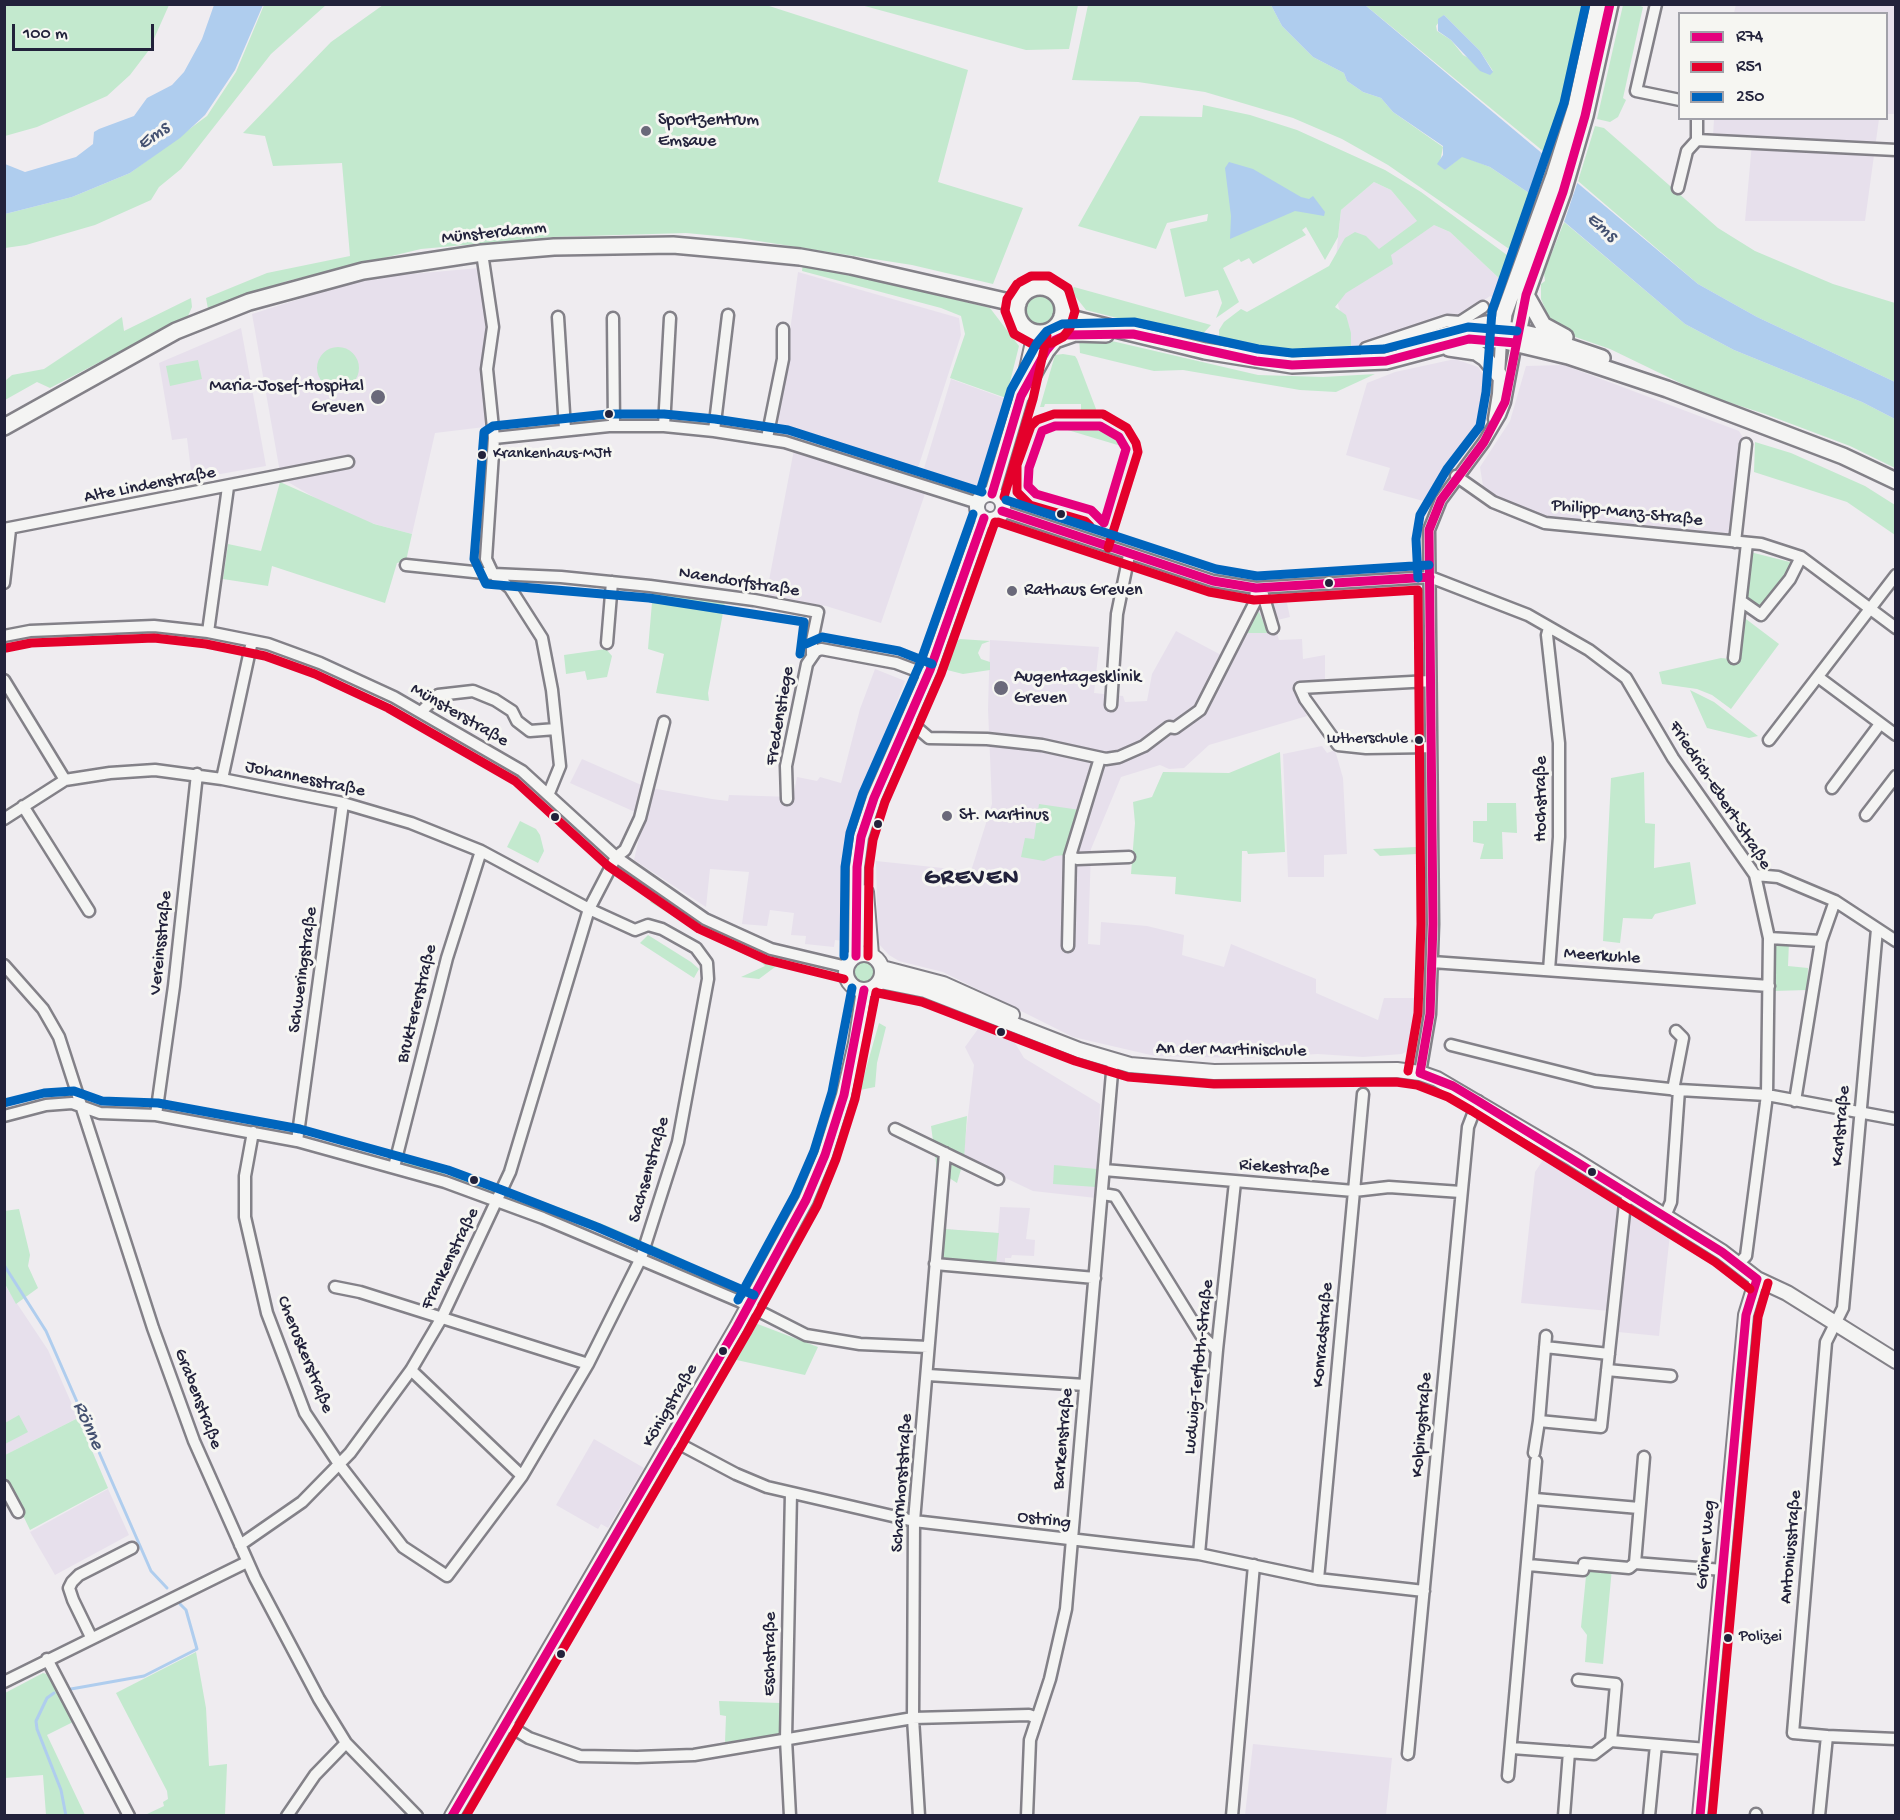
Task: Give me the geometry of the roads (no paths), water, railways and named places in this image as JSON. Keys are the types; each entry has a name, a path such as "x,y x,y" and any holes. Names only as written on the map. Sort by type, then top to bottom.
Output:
{"main road":[{"path":"1581,111 1598,4"},
{"path":"1509,335 1530,260 1563,192 1581,111 1610,4"},
{"name":"Münsterdamm","path":"4,427 176,331 249,302 363,271 482,253 554,247 673,245 750,252 800,257 851,266 1018,304"},
{"path":"1509,335 1526,295 1530,260"},
{"path":"1033,288 1048,288 1059,296 1063,309 1062,316 1049,331 1035,333 1019,319 1018,304 1026,292 1033,288"},
{"path":"1526,295 1543,325 1563,335 1580,349"},
{"path":"1062,316 1256,361 1303,365 1386,361 1469,339 1509,335 1580,349 1667,389"},
{"path":"1366,362 1390,350 1461,326 1486,324 1509,335 1667,389 1843,456 1896,481"},
{"path":"1021,396 1046,351 1055,340 1075,333 1133,334"},
{"path":"1438,347 1476,352 1485,358 1499,375"}],"street":[{"path":"1656,4 1636,91 1678,100"},
{"path":"1678,188 1687,151 1697,140 1697,120"},
{"path":"1697,140 1896,150"},
{"path":"482,253 493,327 487,369 494,438 486,559 493,574 510,588 542,638 560,766 549,793"},
{"path":"1461,326 1483,307"},
{"path":"714,431 728,315"},
{"path":"558,317 565,429"},
{"path":"613,318 614,426"},
{"path":"664,426 670,318"},
{"path":"767,438 783,359 783,329"},
{"path":"992,494 1021,396 1035,333"},
{"path":"1491,431 1499,375 1509,335"},
{"path":"1420,1073 1430,1014 1432,962 1429,530 1441,500 1456,476 1491,431 1505,402 1509,335"},
{"path":"494,438 565,429 614,426 664,426 767,438 878,469 978,503"},
{"path":"1735,542 1746,444"},
{"name":"Alte Lindenstraße","path":"4,583 7,529 348,462"},
{"name":"Philipp-Manz-Straße","path":"1456,476 1493,502 1545,523 1761,544 1801,557 1896,627"},
{"path":"208,632 228,487"},
{"path":"992,494 1001,500 1002,511 994,519 984,518 978,511 978,503 982,496 992,494"},
{"path":"1002,511 1213,581 1258,588 1430,576"},
{"path":"856,956 871,955 877,959 881,975 870,989 864,990 849,983 847,967 856,956 857,867 872,804 928,675 984,518"},
{"path":"1734,658 1747,543"},
{"path":"1111,705 1117,614 1129,555"},
{"path":"1741,601 1761,615 1790,579 1801,557"},
{"name":"Naendorfstraße","path":"406,565 493,574 612,582 754,600 818,612 812,641 812,654"},
{"path":"1769,740 1896,575"},
{"name":"Friedrich-Ebert-Straße","path":"1430,576 1528,615 1589,650 1626,678 1673,758 1755,875 1768,938 1767,1095 1746,1256 1739,1263"},
{"path":"607,643 612,582"},
{"path":"1258,588 1273,628"},
{"path":"908,720 929,738 987,739 1042,745 1100,758 1119,757 1144,746 1168,727 1175,728 1200,710 1255,602 1258,588"},
{"name":"Münsterstraße","path":"4,636 30,631 154,626 208,632 252,641 337,670 421,712 522,771 549,793 616,857 699,915 735,934 771,949 847,967"},
{"name":"Hochstraße","path":"1549,970 1559,837 1558,743 1547,635 1550,628"},
{"path":"222,778 252,641"},
{"name":"Fredenstiege","path":"787,799 786,766 807,664 812,654 821,649 851,654 896,663 928,675"},
{"path":"1818,677 1896,735"},
{"path":"4,680 65,780"},
{"path":"1430,681 1300,688 1305,699 1338,745 1366,748 1431,747"},
{"path":"421,712 438,695 473,691 495,700 512,711 517,721 530,731 556,729"},
{"name":"Frankenstraße","path":"240,1545 302,1502 339,1464 411,1370 441,1319 498,1201 521,1139 589,909 616,857 625,850 640,818 664,722"},
{"path":"1832,788 1880,724"},
{"path":"1068,946 1070,856 1100,758"},
{"name":"Johannesstraße","path":"4,819 65,780 110,773 155,770 197,774 343,803 411,823 481,851 589,909"},
{"name":"Vereinsstraße","path":"156,1115 174,986 197,774"},
{"path":"1866,815 1896,776"},
{"name":"Schweringstraße","path":"297,1140 343,803"},
{"path":"23,806 89,911"},
{"path":"864,838 871,955"},
{"name":"Bruktererstraße","path":"394,1167 447,958 481,851"},
{"path":"1070,856 1077,859 1130,857"},
{"path":"1755,875 1778,877 1834,901 1896,940"},
{"path":"1795,1101 1821,941 1834,901"},
{"name":"Sachsenstraße","path":"447,1576 522,1476 588,1364 640,1258 678,1142 708,975 707,963 696,948 662,929 648,925 635,930 589,909"},
{"name":"Karlstraße","path":"1834,1324 1843,1308 1877,929"},
{"path":"1768,938 1821,941"},
{"name":"Meerkuhle","path":"1432,962 1769,986"},
{"name":"Grabenstraße","path":"4,965 43,1009 58,1037 153,1328 194,1441 247,1562 297,1659 346,1743 417,1815"},
{"name":"An der Martinischule","path":"881,975 942,984 981,1000 1046,1036 1113,1061 1179,1071 1397,1070 1420,1073 1453,1086 1478,1101 1739,1263 1757,1279 1787,1293 1896,1361"},
{"name":"Königstraße","path":"452,1815 672,1440 749,1306 806,1200 825,1155 844,1095 856,1042 864,990"},
{"path":"1665,1216 1671,1202 1676,1090 1683,1038 1676,1031"},
{"path":"1451,1045 1595,1081 1676,1090 1767,1095 1896,1119"},
{"name":"Barkenstraße","path":"1027,1815 1030,1740 1050,1679 1062,1628 1073,1541 1113,1061"},
{"name":"Konradstraße","path":"1318,1580 1363,1094"},
{"name":"Kolpingstraße","path":"1408,1754 1461,1192 1468,1127 1478,1101"},
{"path":"4,1116 60,1103 82,1106 100,1113 119,1116 156,1115 297,1140 394,1167 498,1201 640,1258 749,1306 806,1335 860,1344 928,1347"},
{"path":"895,1129 998,1179"},
{"name":"Cheruskerstraße","path":"253,1132 245,1176 245,1217 267,1313 305,1413 339,1464 403,1547 447,1576"},
{"name":"Scharnhorststraße","path":"919,1815 913,1718 914,1521 945,1153"},
{"name":"Riekestraße","path":"1104,1170 1354,1191 1389,1187 1461,1192"},
{"name":"Ludwig-Terfloth-Straße","path":"1199,1554 1235,1182"},
{"path":"1102,1194 1115,1196 1201,1335 1217,1350"},
{"path":"1539,1421 1601,1427 1625,1203 1630,1195"},
{"path":"935,1264 1095,1278"},
{"name":"Grüner Weg","path":"1700,1815 1746,1315 1757,1279"},
{"path":"335,1287 360,1292 588,1364"},
{"name":"Antoniusstraße","path":"1827,1736 1793,1732 1826,1342 1834,1324"},
{"path":"1508,1776 1535,1499 1535,1457 1546,1341 1609,1354"},
{"path":"411,1370 522,1476"},
{"path":"1607,1370 1671,1376"},
{"path":"928,1375 1085,1385"},
{"name":"Ostring","path":"672,1440 736,1474 791,1493 914,1521 1199,1554 1318,1580 1424,1591"},
{"path":"1635,1563 1644,1457"},
{"path":"4,1486 18,1512"},
{"name":"Eschstraße","path":"790,1815 786,1739 791,1493"},
{"path":"1535,1499 1639,1508"},
{"path":"91,1637 69,1588 79,1575 132,1548"},
{"path":"4,1682 91,1637 247,1562"},
{"path":"1529,1565 1583,1570 1584,1564 1629,1568 1635,1563 1722,1570"},
{"path":"1232,1815 1254,1565"},
{"path":"47,1659 129,1815"},
{"path":"1578,1680 1616,1683 1611,1741"},
{"path":"506,1724 529,1738 580,1756 694,1755 913,1718 1029,1715 1037,1718"},
{"path":"1819,1815 1827,1736 1896,1739"},
{"path":"1512,1748 1594,1754 1611,1741 1707,1749"},
{"path":"287,1815 315,1775 346,1743"},
{"path":"1649,1815 1656,1745"},
{"path":"1564,1815 1569,1752"}],"water":[{"name":"Ems","path":"214,5 263,5 235,70 205,115 180,138 130,173 72,197 5,214 5,164 25,172 76,157 93,144 94,132 134,116 147,98 172,85 184,72 202,39"},
{"name":"Ems","path":"1271,5 1365,5 1698,284 1757,317 1895,382 1895,419 1862,402 1734,350 1685,324 1535,197 1490,167 1462,157 1445,170 1437,164 1443,155 1443,146 1393,112 1381,98 1363,92 1347,81 1344,73 1313,57 1282,26"},
{"path":"1444,15 1480,51 1493,72 1490,75 1480,71 1451,40 1438,31 1438,19"},
{"path":"1229,162 1253,169 1301,197 1309,199 1313,196 1325,212 1324,216 1295,211 1230,239 1231,216 1225,168"}],"waterway":[{"name":"Rönne","path":"4,1265 46,1331 151,1571 167,1588"},
{"name":"Rönne","path":"71,1689 144,1676 197,1649 186,1610 180,1604"},
{"name":"Rönne","path":"54,1693 47,1698 36,1721 61,1790 66,1816"}],"place":[{"name":"Sportzentrum Emsaue","path":"646,131"},
{"name":"Maria-Josef-Hospital Greven","path":"378,397"},
{"name":"Krankenhaus-MJH","path":"482,455"},
{"name":"Rathaus Greven","path":"1012,591"},
{"name":"Augentagesklinik Greven","path":"1001,688"},
{"name":"Lutherschule","path":"1419,740"},
{"name":"St. Martinus","path":"947,816"},
{"name":"Polizei","path":"1728,1638"}],"district":[{"name":"GREVEN","path":"972,879"}]}
